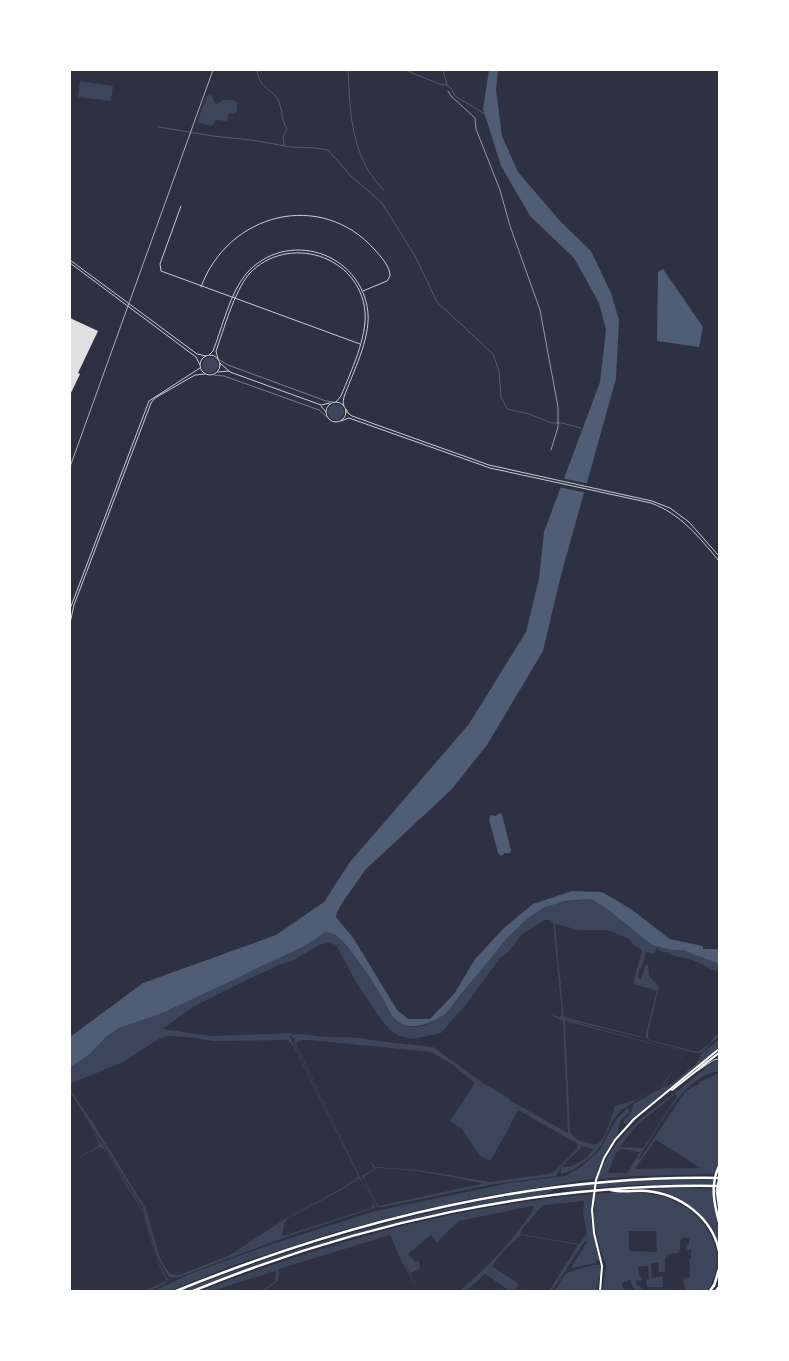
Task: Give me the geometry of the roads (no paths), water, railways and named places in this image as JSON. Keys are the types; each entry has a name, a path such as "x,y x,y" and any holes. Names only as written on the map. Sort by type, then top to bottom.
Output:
{"highway":[{"path":"718,1167 713,1196 719,1222"},
{"path":"176,1291 248,1263 322,1239 413,1214 528,1190 618,1180 719,1179 719,1206"},
{"path":"193,1291 298,1253 414,1220 530,1198 609,1189 643,1186 719,1186"},
{"path":"609,1189 613,1191 661,1193 680,1200 707,1224 719,1251"},
{"path":"714,1286 719,1269"},
{"path":"710,1291 719,1278"},
{"path":"716,1291 719,1287"}],"main road":[{"path":"697,1070 719,1049"},
{"path":"599,1291 602,1266 593,1226 592,1203 599,1171 611,1146 634,1120 719,1055"}],"street":[{"path":"181,206 160,264 160,268 164,273 362,344"},
{"path":"201,287 208,270 216,258 240,234 272,219 304,216 325,219 352,230 371,245 384,260 390,272 390,278 363,292"},
{"path":"210,355 243,278 259,262 277,253 296,250 319,252 338,262 353,276 363,292 367,306 368,320 343,402 350,416 490,468 652,501 670,508 689,522 719,556"},
{"path":"305,252 318,255 332,261 344,270 359,291 365,318 362,344 341,396 334,402 321,405 230,372 220,363 216,351 234,298 248,276 266,261 289,253 305,252"},
{"path":"70,261 196,356 205,374"},
{"path":"136,311 197,354 210,355 218,359"},
{"path":"70,609 149,401 200,366 206,356"},
{"path":"70,623 74,605 151,403 155,398 194,376 214,375 220,368 220,363"},
{"path":"217,373 230,372"},
{"path":"334,402 344,406"},
{"path":"326,412 330,403"},
{"path":"321,405 328,418 334,422 349,418 369,424"},
{"path":"341,421 345,417 346,409"},
{"path":"615,493 666,509 688,526 719,561"},
{"path":"697,1070 719,1055"}],"lane":[{"path":"218,359 236,368 326,401 334,402"},
{"path":"214,375 224,376 319,410 328,418"}],"waterway":[{"path":"257,70 261,82 279,102 287,129 283,137 284,145"},
{"path":"348,70 349,95 357,143 368,169 384,191"},
{"path":"405,70 439,84 447,85 455,96 485,114"},
{"path":"443,70 447,84"},
{"path":"159,127 291,147 328,150 351,176 382,203 415,256 437,302 493,354 499,371 501,397 507,409 529,414 552,423 562,423 581,428"}],"railway":[{"path":"70,467 213,70"}]}
